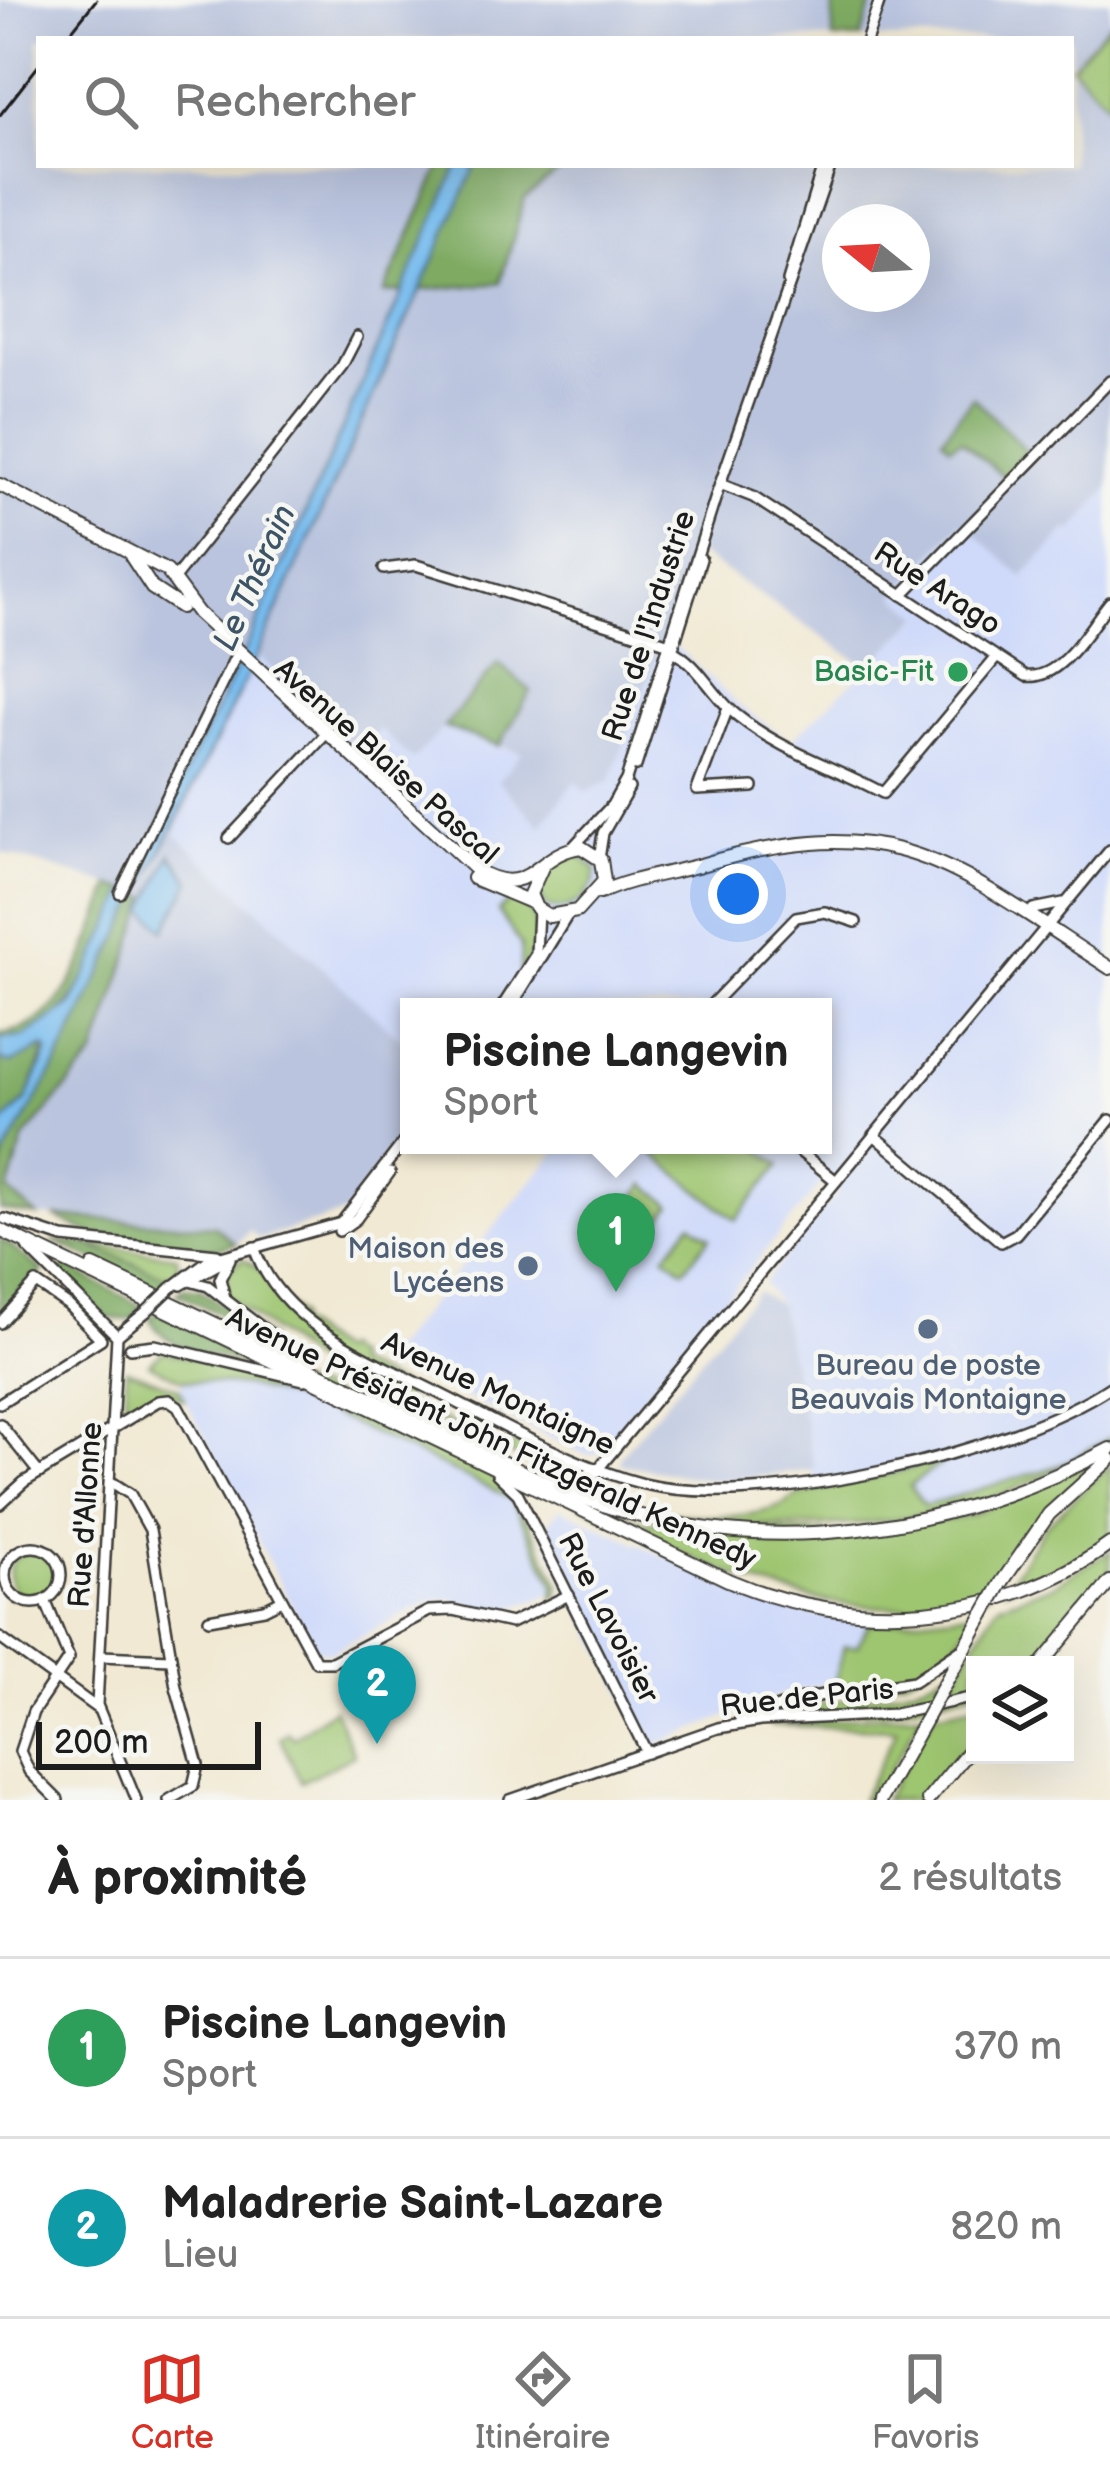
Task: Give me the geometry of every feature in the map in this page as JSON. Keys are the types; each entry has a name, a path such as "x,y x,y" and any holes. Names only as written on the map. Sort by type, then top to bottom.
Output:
{"main road":[{"name":"Avenue Blaise Pascal","path":"2,486 111,542 156,572 476,880 536,906 567,916 610,888 765,847 851,840 932,859 1048,924"},
{"name":"Avenue Blaise Pascal","path":"156,572 152,587 169,585"},
{"name":"Avenue Blaise Pascal","path":"324,736 480,873 515,882 573,847"},
{"path":"573,847 588,849 602,863 633,878 780,836 848,834 938,855 1034,909 1110,968"},
{"path":"593,899 602,886 602,863"},
{"name":"Avenue Blaise Pascal","path":"536,906 532,883 543,865"},
{"path":"1048,924 1110,958"},
{"name":"Avenue Président John Fitzgerald Kennedy","path":"2,1224 610,1507 677,1522 779,1533 863,1529 952,1515 1038,1484 1110,1449"},
{"name":"Avenue Président John Fitzgerald Kennedy","path":"2,1224 315,1382 739,1585 783,1600 849,1612 926,1612 1000,1598 1058,1575 1110,1544"},
{"path":"459,1440 569,1483 585,1482 598,1469"},
{"path":"880,1800 1002,1582 1058,1504 1110,1459"},
{"path":"1048,1656 1110,1582"},
{"path":"928,1800 966,1754"}],"street":[{"path":"869,35 880,0"},
{"name":"Rue de l'Industrie","path":"602,863 602,836 627,793 826,168"},
{"path":"169,585 343,366 358,337"},
{"path":"902,595 1110,381"},
{"name":"Rue Arago","path":"722,485 757,500 1026,676 1045,675 1110,602"},
{"path":"156,572 185,561"},
{"path":"384,568 416,565 671,647 728,708 786,748 883,793 997,657"},
{"name":"Rue de l'Industrie","path":"573,847 622,789 671,647"},
{"path":"120,893 238,655"},
{"path":"728,708 697,790 727,793 752,787"},
{"path":"230,838 324,736"},
{"path":"598,1469 1110,850"},
{"path":"1034,909 1056,908 1076,891"},
{"name":"Avenue Blaise Pascal","path":"511,998 536,953 536,906"},
{"path":"718,998 796,917 817,912 856,922"},
{"name":"Avenue Blaise Pascal","path":"512,998 567,916"},
{"path":"874,1135 1000,1242 1016,1234 1110,1120"},
{"path":"120,1334 197,1265 341,1223 400,1149"},
{"path":"803,1154 836,1181"},
{"path":"2,1224 55,1236 229,1256"},
{"path":"2,1224 134,1342"},
{"name":"Avenue Montaigne","path":"255,1250 283,1298 355,1353 598,1469 692,1492 779,1489 998,1441 1044,1423 1110,1387"},
{"path":"189,1253 197,1265"},
{"path":"181,1283 229,1256"},
{"path":"229,1256 220,1282 229,1302"},
{"path":"0,1324 33,1282 68,1305 97,1331 100,1341 0,1403"},
{"path":"181,1283 229,1302 334,1381"},
{"path":"134,1342 148,1312"},
{"path":"120,1334 134,1342 315,1382"},
{"name":"Rue d'Allonne","path":"98,1709 120,1334"},
{"name":"Rue d'Allonne","path":"118,1377 134,1342"},
{"path":"0,1504 39,1473 158,1401 176,1403 311,1658 325,1664 429,1611 453,1610 511,1622 569,1595"},
{"path":"0,1424 39,1473"},
{"name":"Rue Lavoisier","path":"473,1458 515,1490 647,1753"},
{"path":"112,1483 130,1494 148,1523 170,1659 199,1770 193,1786 169,1800"},
{"path":"42,1548 58,1563 59,1584 45,1600 24,1601 8,1587 7,1565 21,1550 42,1548"},
{"path":"45,1600 69,1655 32,1712 20,1750 29,1771 58,1800"},
{"path":"209,1619 264,1609 280,1600"},
{"path":"0,1638 98,1709 136,1800"},
{"path":"718,1729 798,1699 914,1681 940,1668 971,1638"},
{"path":"100,1657 170,1659"},
{"name":"Rue de Paris","path":"510,1800 718,1729 760,1721 896,1714 966,1699"}],"shaded area":[{"path":"0,0 1110,0 1110,23 1074,61 1074,36 36,36 36,168 1074,168 1074,69 1110,106 1110,486 1072,532 1068,529 1023,577 962,522 895,596 921,615 869,668 696,552 610,780 587,792 575,781 541,826 498,781 522,753 444,727 413,760 379,729 359,751 257,655 175,834 400,1039 400,1136 346,1213 259,1239 250,1230 236,1244 215,1226 37,1216 8,1191 24,1137 95,1055 147,896 0,852"},
{"path":"1110,486 1110,1438 1061,1465 924,1506 823,1519 779,1305 763,1283 838,1193 823,1181 598,1453 586,1455 385,1358 555,1154 832,1154 832,998 400,998 400,1039 174,834 257,654 379,729 444,727 523,754 667,638 739,706 791,741 921,616 895,596 963,522 1072,531"},
{"path":"757,1291 779,1305 815,1470 718,1481 620,1464 621,1455"},
{"path":"183,1380 245,1386 304,1401 512,1499 555,1585 551,1594 499,1613 451,1599 430,1601 329,1653 314,1648 180,1389"},
{"path":"560,1508 776,1608 869,1624 857,1646 843,1646 834,1682 777,1696 650,1747 542,1531"}],"green space":[{"path":"833,0 873,0 862,36 833,36"},
{"path":"1110,23 1110,106 1074,69 1074,63"},
{"path":"440,168 563,168 525,198 500,283 384,293"},
{"path":"973,397 1028,452 1005,478 961,440 950,446 942,438"},
{"path":"498,663 531,691 499,746 444,727"},
{"path":"580,855 596,869 591,887 573,905 546,907 538,893 544,879 558,863"},
{"path":"111,886 127,890 95,961 64,1009 24,1037 0,1039 0,1034 44,1016 60,999 84,956"},
{"path":"140,894 148,897 95,1055 24,1138 8,1191 37,1216 0,1210 5,1147 58,1063"},
{"path":"512,899 532,914 535,923 534,944 520,977 521,945 498,911"},
{"path":"46,1047 27,1099 0,1126 0,1060 12,1062"},
{"path":"653,1154 766,1154 780,1165 736,1220"},
{"path":"645,1184 672,1205 644,1240 618,1219"},
{"path":"55,1217 215,1226 236,1244 217,1249 94,1236"},
{"path":"691,1223 710,1237 684,1270 665,1256"},
{"path":"0,1238 43,1271 0,1316"},
{"path":"52,1241 86,1244 171,1279 161,1291"},
{"path":"86,1244 177,1256 179,1273 171,1279"},
{"path":"242,1259 265,1275 299,1315 298,1323 338,1352 342,1348 354,1358 353,1364 408,1389 403,1400 511,1451 516,1441 569,1466 571,1462 587,1474 569,1480 549,1472 317,1366 226,1295 227,1272"},
{"path":"65,1266 144,1307 130,1320 106,1318 59,1273"},
{"path":"183,1288 201,1290 271,1340 177,1293"},
{"path":"158,1311 253,1357 251,1365 167,1339 150,1318"},
{"path":"163,1351 319,1389 494,1477 514,1493 560,1585 558,1595 554,1599 555,1585 511,1499 304,1401 245,1386 183,1380 149,1364"},
{"path":"126,1369 180,1389 184,1399 164,1394 130,1407 125,1402"},
{"path":"1110,1438 1110,1445 1000,1495 883,1521 832,1526 730,1522 679,1515 629,1505 579,1491 591,1481 608,1493 660,1511 752,1514 796,1496 946,1460 910,1486 924,1506 1061,1465"},
{"path":"1108,1456 1040,1519 986,1595 929,1605 875,1607 774,1589 676,1550 576,1502 647,1522 858,1535 969,1516"},
{"path":"1110,1465 1110,1538 1067,1566 1005,1589 1045,1526"},
{"path":"33,1551 50,1558 57,1575 50,1592 33,1599 16,1592 9,1575 16,1558"},
{"path":"1110,1551 1110,1572 1041,1656 967,1656 997,1605 1053,1585"},
{"path":"977,1611 948,1651 918,1673 833,1689 844,1646 857,1646 869,1624"},
{"path":"966,1658 966,1693 943,1698"},
{"path":"947,1670 929,1702 882,1711 765,1714 886,1693"},
{"path":"966,1707 966,1749 923,1800 884,1800 934,1713"},
{"path":"334,1708 354,1755 301,1782 280,1738 288,1732 293,1738"},
{"path":"922,1713 874,1800 861,1800 897,1729 769,1725"}],"water":[{"path":"457,168 475,168 257,656 57,1064 0,1163 0,1126 26,1101 48,1051 44,1047 12,1063 0,1060 0,1039 24,1037 71,1006 246,648"},
{"path":"171,854 191,881 165,930 145,910"}],"railway":[{"path":"67,36 96,0"},
{"path":"0,115 36,69"}],"place":[{"name":"Basic-Fit","path":"958,672"},
{"name":"Maison des Lycéens","path":"528,1266"},
{"name":"Piscine Langevin","path":"616,1292"},
{"name":"Bureau de poste Beauvais Montaigne","path":"928,1329"},
{"name":"Maladrerie Saint-Lazare","path":"377,1744"}],"water label":[{"name":"Le Thérain","path":"255,578"}]}
